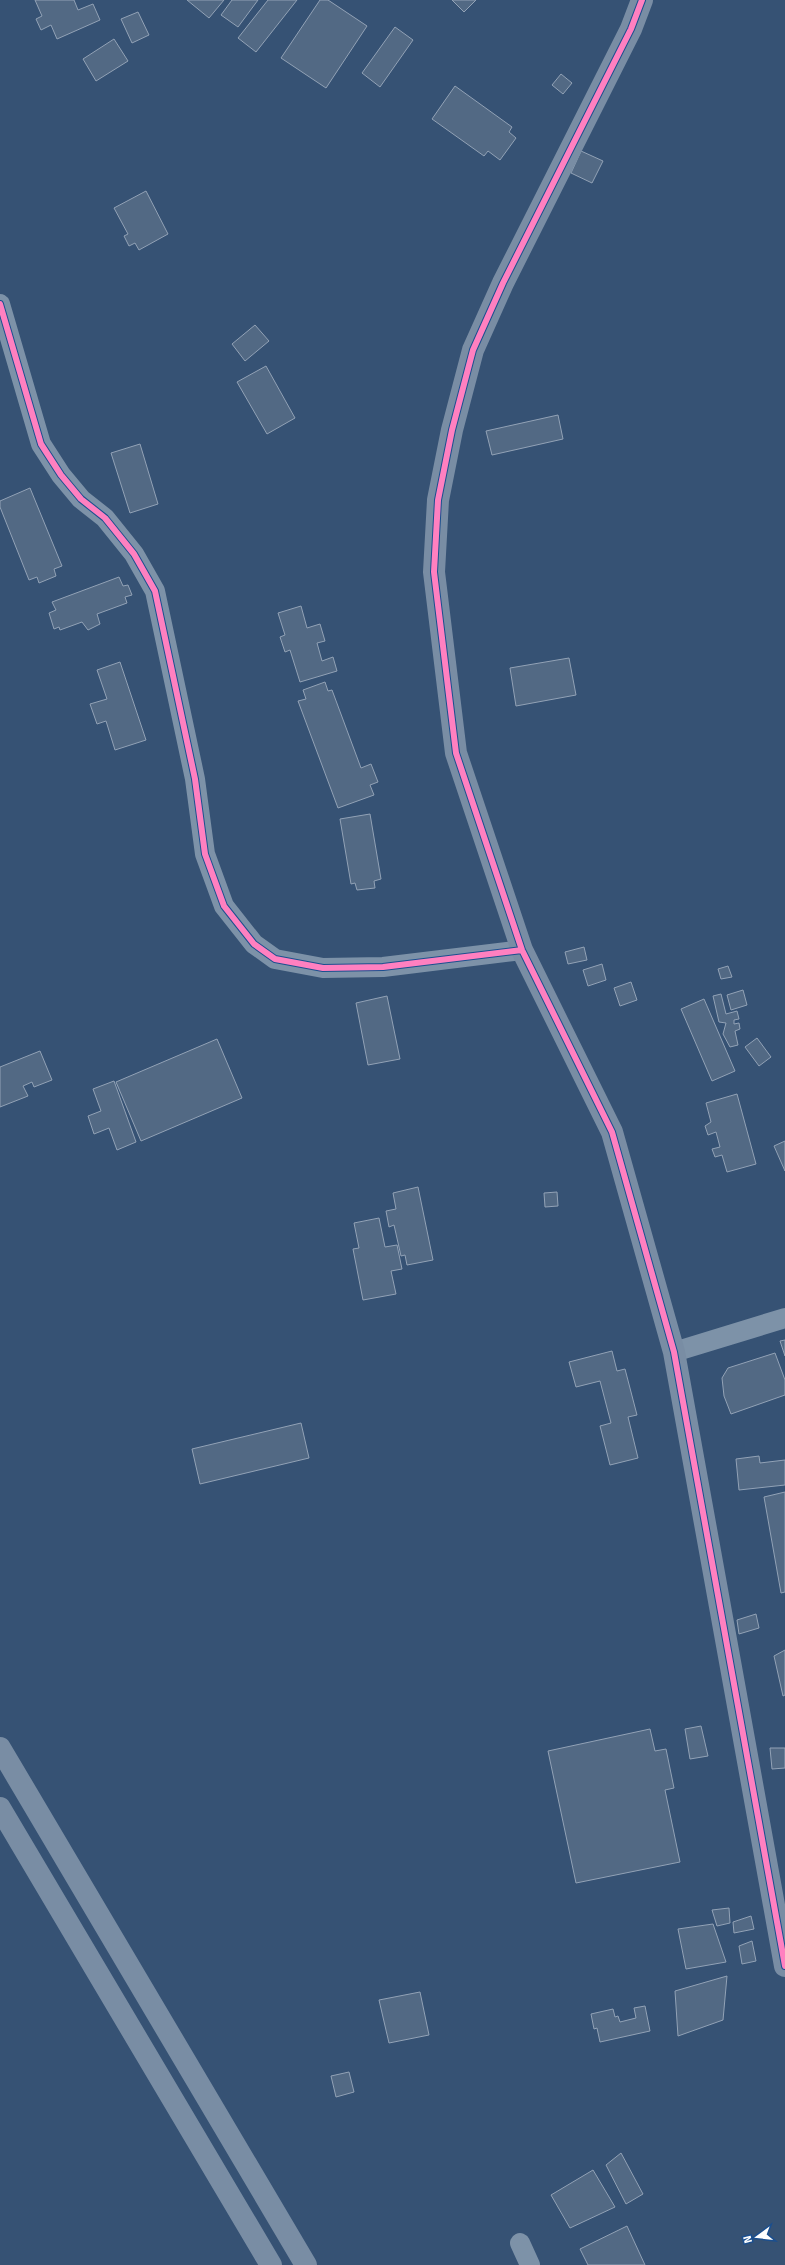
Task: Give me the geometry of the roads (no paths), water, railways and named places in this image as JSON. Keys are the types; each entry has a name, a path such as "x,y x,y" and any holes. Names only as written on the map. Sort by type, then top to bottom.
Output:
{"street":[{"path":"642,0 631,29 502,283 472,350 452,430 438,500 434,572 456,753 522,950 612,1132 674,1352 785,1966"},
{"path":"0,304 41,444 81,499 106,518 134,554 155,591 195,779 204,854 224,906 254,944 274,959 323,968 383,967 522,950"},
{"path":"674,1352 785,1318"},
{"path":"0,1748 306,2265"},
{"path":"0,1808 271,2265"},
{"path":"520,2243 530,2265"}]}
